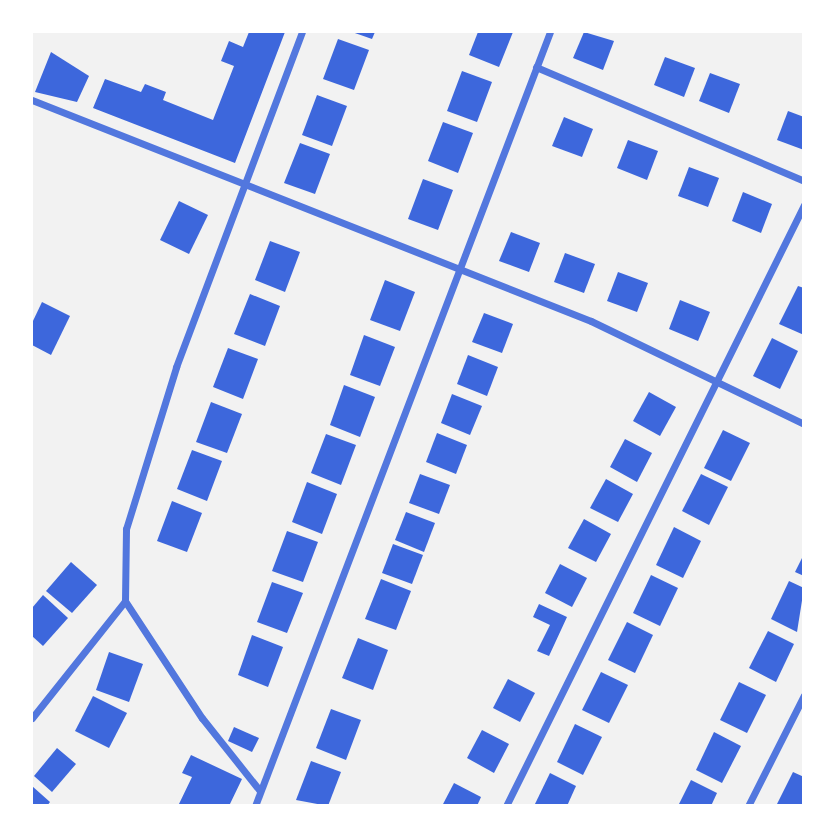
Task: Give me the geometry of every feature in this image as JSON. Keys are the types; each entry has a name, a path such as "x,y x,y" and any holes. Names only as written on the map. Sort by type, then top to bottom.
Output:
{"street":[{"path":"260,790 202,718 125,601 126,529 177,367 302,32"},
{"path":"255,806 550,32"},
{"path":"536,67 803,181"},
{"path":"32,100 246,187 459,269 717,378 803,424"},
{"path":"506,806 803,205"},
{"path":"32,718 125,601"},
{"path":"748,806 803,695"}],"building":[{"path":"249,32 285,32 235,163 93,108 105,79 141,92 145,84 166,92 163,100 213,120 234,66 221,61 229,41 243,47"},
{"path":"352,32 375,32 372,39"},
{"path":"478,32 513,32 499,67 469,55"},
{"path":"584,32 614,41 603,70 573,58"},
{"path":"338,39 369,50 354,90 323,79"},
{"path":"51,52 89,76 77,102 35,92"},
{"path":"665,57 695,68 684,97 654,85"},
{"path":"462,71 492,82 477,122 447,111"},
{"path":"710,73 740,84 729,113 699,101"},
{"path":"317,95 347,106 332,146 302,135"},
{"path":"788,111 804,117 804,150 777,140"},
{"path":"564,117 593,129 582,157 552,146"},
{"path":"443,122 473,133 458,173 428,161"},
{"path":"628,140 658,151 647,180 617,168"},
{"path":"300,143 330,154 315,194 284,183"},
{"path":"689,167 719,178 708,207 678,196"},
{"path":"423,179 453,190 438,230 408,219"},
{"path":"743,192 772,204 761,233 732,221"},
{"path":"179,201 208,215 189,254 160,240"},
{"path":"511,232 540,243 529,272 499,261"},
{"path":"270,241 300,252 285,292 255,280"},
{"path":"565,253 595,264 584,293 554,282"},
{"path":"618,272 648,283 637,312 607,301"},
{"path":"385,280 415,292 400,331 370,320"},
{"path":"798,286 804,288 804,335 779,324"},
{"path":"250,294 280,306 265,346 234,334"},
{"path":"680,300 710,312 698,341 669,329"},
{"path":"42,302 70,316 51,355 32,345 32,323"},
{"path":"484,313 513,324 502,353 472,342"},
{"path":"364,335 395,347 380,386 350,375"},
{"path":"772,338 798,351 780,389 753,376"},
{"path":"228,348 258,359 243,399 213,387"},
{"path":"468,355 498,367 487,396 457,384"},
{"path":"344,385 375,397 360,437 330,425"},
{"path":"649,392 676,407 660,436 633,421"},
{"path":"452,394 482,406 470,435 441,423"},
{"path":"211,402 242,414 227,453 196,442"},
{"path":"723,430 750,443 731,481 704,468"},
{"path":"437,433 467,445 456,474 426,462"},
{"path":"326,434 356,445 341,485 311,473"},
{"path":"625,439 652,453 637,482 610,467"},
{"path":"192,450 222,461 207,501 177,489"},
{"path":"420,474 450,485 439,514 409,503"},
{"path":"701,474 728,487 709,525 682,511"},
{"path":"606,479 633,494 618,522 590,508"},
{"path":"307,482 337,494 322,534 292,522"},
{"path":"172,501 202,513 187,552 157,541"},
{"path":"406,512 435,523 424,552 395,540"},
{"path":"584,519 611,534 596,562 568,548"},
{"path":"674,527 701,541 683,578 656,565"},
{"path":"287,531 318,542 303,582 272,571"},
{"path":"393,544 423,555 412,584 382,573"},
{"path":"804,554 804,576 795,572"},
{"path":"71,562 97,585 72,613 46,591"},
{"path":"560,564 587,578 572,607 545,593"},
{"path":"651,575 678,588 660,626 633,613"},
{"path":"381,579 411,591 396,630 365,619"},
{"path":"789,581 804,588 797,632 771,619"},
{"path":"272,582 303,593 287,633 257,622"},
{"path":"43,595 68,618 43,646 32,636 32,608"},
{"path":"539,604 567,617 549,656 537,651 550,625 533,617"},
{"path":"627,622 653,635 635,673 608,660"},
{"path":"768,631 794,644 776,682 749,668"},
{"path":"252,635 283,647 268,687 238,675"},
{"path":"358,638 388,650 373,690 342,678"},
{"path":"109,652 143,664 129,702 96,690"},
{"path":"601,672 628,685 609,723 582,710"},
{"path":"508,679 535,693 520,722 493,708"},
{"path":"739,682 766,695 747,733 720,720"},
{"path":"93,696 127,713 109,748 75,731"},
{"path":"331,709 361,720 346,760 316,748"},
{"path":"575,724 602,737 583,775 557,762"},
{"path":"234,727 259,738 252,752 228,741"},
{"path":"482,730 509,744 494,773 467,758"},
{"path":"714,732 741,746 722,783 696,770"},
{"path":"57,748 76,764 52,792 34,776"},
{"path":"191,755 242,779 229,806 178,806 192,777 182,773"},
{"path":"311,761 341,772 328,806 296,800"},
{"path":"793,772 804,777 804,806 776,806"},
{"path":"550,773 576,786 567,806 534,806"},
{"path":"691,780 717,793 711,806 678,806"},
{"path":"454,783 481,797 477,806 442,806"},
{"path":"32,786 50,802 47,806 32,806"}]}
